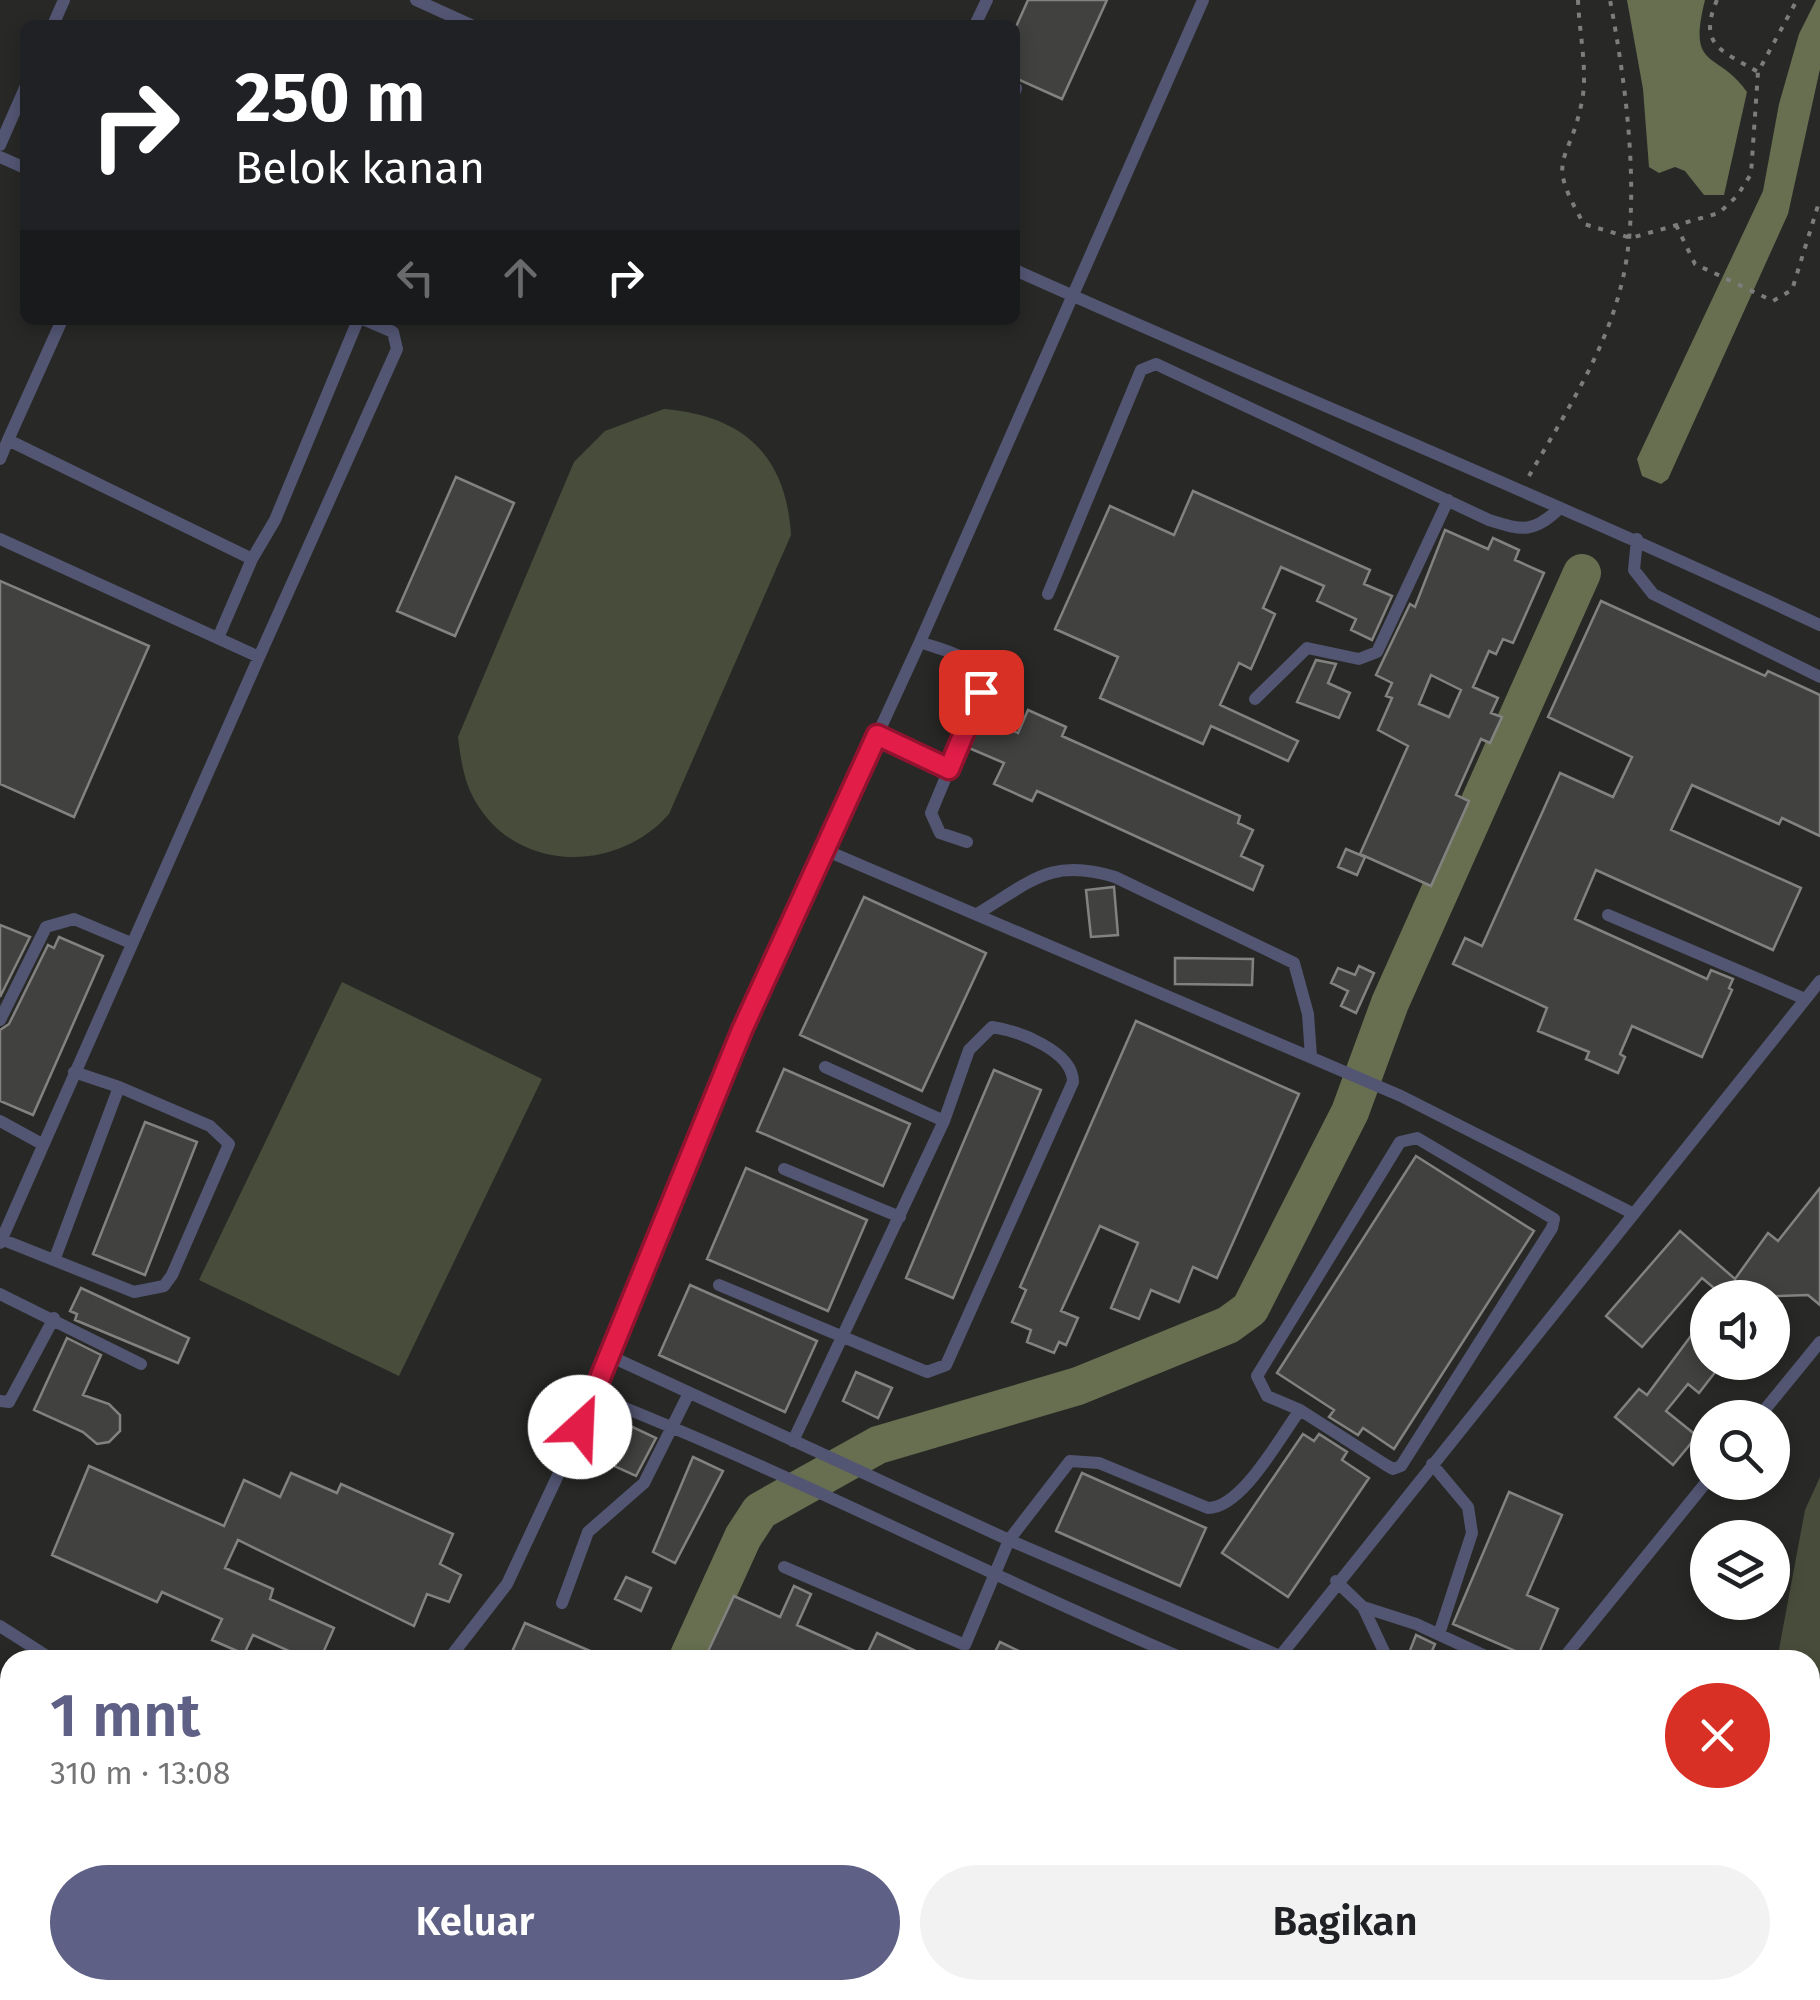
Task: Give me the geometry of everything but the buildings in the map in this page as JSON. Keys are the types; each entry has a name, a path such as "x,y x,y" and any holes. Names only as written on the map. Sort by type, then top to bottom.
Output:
{"lane":[{"path":"416,0 460,20"},
{"path":"456,1650 508,1584 595,1396 742,1030 920,642 1070,294 1203,0"},
{"path":"0,145 20,99"},
{"path":"1020,272 1630,536 1820,625"},
{"path":"0,459 60,325"},
{"path":"218,638 252,558 275,520 359,325"},
{"path":"74,1072 210,1126 229,1144 164,1286 134,1292 55,1258 1,1241 42,1144 74,1072 132,943 259,656 397,349 392,332 374,325"},
{"path":"1048,594 1141,370 1148,366 1164,366 1489,520 1522,529 1540,526 1560,508"},
{"path":"8,440 252,558"},
{"path":"1254,699 1307,648 1359,659 1377,652 1448,500"},
{"path":"1630,536 1634,570 1652,594 1820,678"},
{"path":"0,539 259,656"},
{"path":"920,642 975,663 982,674 981,692 931,813 932,825 940,833 967,842"},
{"path":"877,735 949,769"},
{"path":"825,850 1401,1096 1634,1214"},
{"path":"977,914 1057,869 1084,868 1116,876 1294,963 1308,1014 1311,1057"},
{"path":"1608,914 1805,1000"},
{"path":"0,1020 46,927 74,919 132,943"},
{"path":"1284,1650 1820,981"},
{"path":"718,1285 846,1335 927,1372 946,1365 1074,1082 1074,1070 1064,1056 992,1027 969,1050 944,1121 846,1335 794,1441"},
{"path":"825,1068 944,1121"},
{"path":"55,1258 118,1088"},
{"path":"0,1121 42,1144"},
{"path":"1417,1138 1554,1219 1552,1228 1401,1466 1394,1469 1386,1465 1300,1410 1267,1396 1257,1376 1400,1142 1417,1138"},
{"path":"784,1169 900,1217"},
{"path":"0,1294 141,1364"},
{"path":"0,1401 8,1402 20,1387 54,1318"},
{"path":"1773,1400 1820,1342"},
{"path":"612,1358 1008,1540 1260,1650"},
{"path":"562,1604 588,1532 644,1483 689,1393"},
{"path":"595,1396 675,1427 993,1577 1164,1650"},
{"path":"964,1650 1008,1540 1070,1460 1098,1463 1208,1508 1220,1508 1238,1494 1300,1410"},
{"path":"1432,1464 1468,1508 1472,1534 1439,1634"},
{"path":"1570,1650 1692,1500"},
{"path":"784,1567 966,1645"},
{"path":"1336,1581 1363,1606 1383,1650"},
{"path":"1363,1606 1473,1650"},
{"path":"0,1626 37,1650"}],"path":[{"path":"1578,0 1583,99 1560,167 1567,194 1584,224 1631,238 1719,213 1738,196 1751,174 1758,72 1797,0"},
{"path":"1520,491 1584,380 1620,293 1631,238 1623,68 1610,0"},
{"path":"1717,0 1709,36 1713,46 1758,72"},
{"path":"1676,225 1695,264 1774,301 1792,290 1820,200"}],"shaded area":[{"path":"1627,0 1705,0 1700,23 1702,49 1747,92 1724,195 1704,195 1685,171 1675,167 1659,173 1649,167 1643,89"},
{"path":"1816,0 1820,0 1820,69 1788,214 1668,479 1661,484 1642,476 1637,459 1763,191 1779,104 1799,34"},
{"path":"664,409 717,420 756,445 780,483 791,535 669,814 624,847 570,857 543,853 518,843 496,827 477,804 466,780 458,737 574,462 605,431"},
{"path":"342,982 542,1079 399,1376 199,1280"},
{"path":"1820,1477 1820,1650 1779,1650 1784,1620 1790,1620 1790,1590 1805,1510"}],"waterway":[{"path":"692,1650 743,1537 760,1511 878,1445 1078,1386 1228,1325 1250,1309 1350,1112 1390,1003 1582,573"}],"route":[{"path":"580,1427 612,1358 742,1030 877,735 949,769 981,692"}]}
